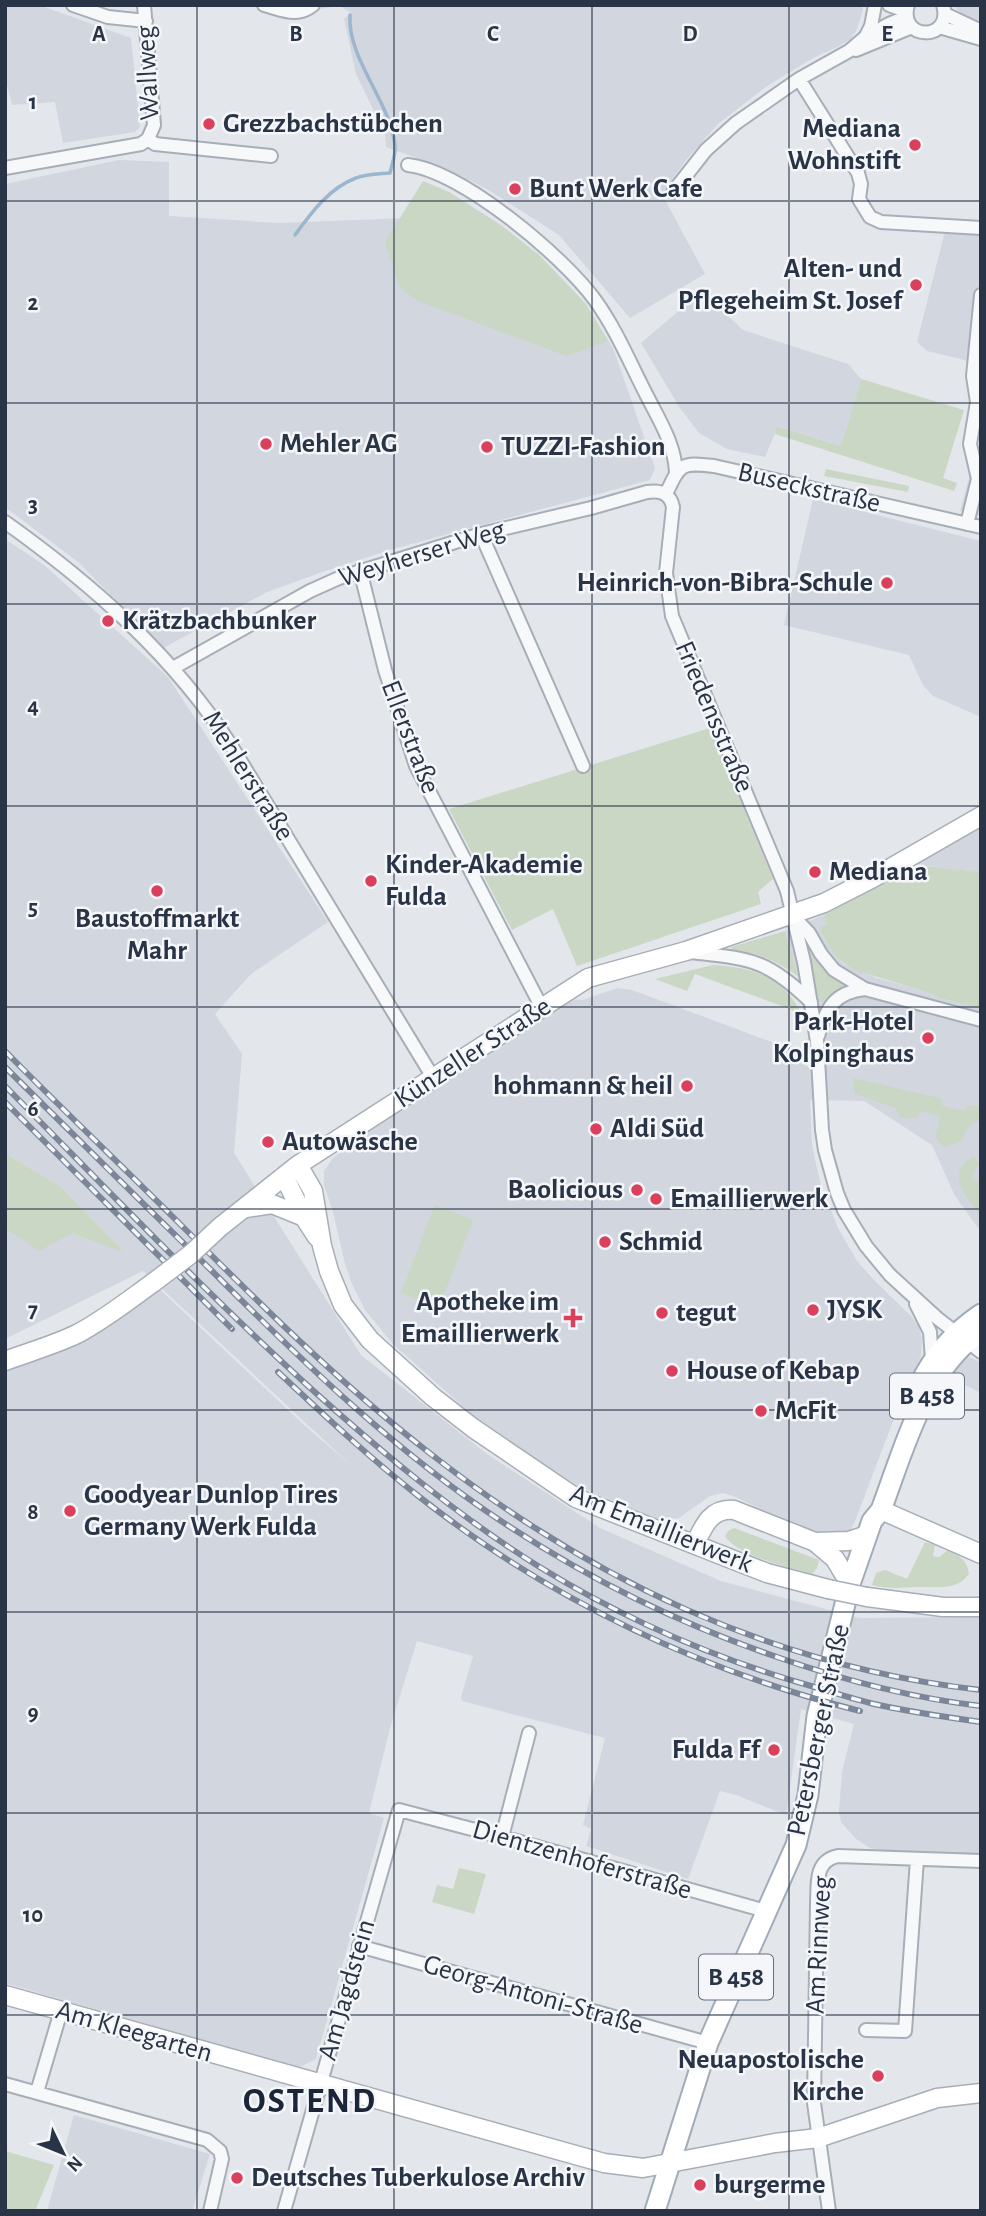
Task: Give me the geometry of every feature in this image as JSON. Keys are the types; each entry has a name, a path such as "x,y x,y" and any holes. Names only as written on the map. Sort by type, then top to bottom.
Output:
{"main road":[{"name":"Künzeller Straße","path":"5,1361 80,1332 115,1311 191,1254 219,1227 291,1170 588,978 686,951 824,903 981,816"},
{"name":"Am Emaillierwerk","path":"291,1170 304,1217 322,1246"},
{"name":"Am Emaillierwerk","path":"291,1170 313,1191 322,1246 340,1298 358,1327 382,1353 433,1397 473,1428 576,1498 767,1573 867,1597 943,1606 981,1607"},
{"path":"243,1209 272,1204 304,1217"},
{"name":"Petersberger Straße","path":"655,2211 708,2043 796,1845 803,1818 817,1716 850,1584 873,1522 931,1387 951,1358 971,1340 981,1314"},
{"name":"Petersberger Straße","path":"873,1522 871,1506 879,1483 932,1360 947,1341 971,1340"},
{"path":"695,1544 713,1514 731,1509 815,1542 835,1559 850,1584"},
{"path":"815,1542 849,1541 873,1522 981,1554"},
{"name":"Am Kleegarten","path":"5,1995 604,2164 637,2168 818,2138 937,2098 981,2094"}],"street":[{"path":"73,5 108,17 146,20"},
{"name":"Wallweg","path":"144,5 154,125 148,139"},
{"path":"264,5 296,13 313,5"},
{"path":"863,39 871,26 875,5"},
{"path":"889,5 908,15 925,33 939,27 981,39"},
{"path":"939,27 944,9 981,32"},
{"path":"673,192 706,150 736,123 799,79 908,15"},
{"path":"849,51 862,48 908,15"},
{"path":"799,79 858,173 859,199 870,217 878,222 981,228"},
{"path":"5,168 105,149 132,147 148,139 155,144 271,156"},
{"path":"408,165 440,174 493,207 544,246 586,288 610,325 672,446 676,473 666,494"},
{"path":"967,524 978,479 970,444 977,402 973,376 981,295"},
{"name":"Buseckstraße","path":"676,473 690,464 714,466 981,527"},
{"name":"Weyherser Weg","path":"173,668 310,591 360,570 481,534 591,509 647,492 666,494"},
{"name":"Friedensstraße","path":"666,494 672,502 673,513 666,573 672,617 787,891 793,915 817,1041 822,1130 836,1193 850,1222 866,1246 911,1295"},
{"name":"Mehlerstraße","path":"5,522 47,552 99,596 196,694 232,747 434,1079"},
{"path":"481,534 583,766"},
{"name":"Ellerstraße","path":"360,570 385,670 416,766 542,1008"},
{"path":"793,915 834,970 865,989 981,1020"},
{"path":"686,951 738,957 763,965 783,976 811,1003"},
{"path":"817,1041 832,1003 845,994 865,989"},
{"path":"911,1295 971,1340"},
{"path":"911,1295 930,1332 932,1360"},
{"path":"502,1837 529,1733"},
{"name":"Dientzenhoferstraße","path":"398,1810 766,1911"},
{"name":"Am Jagdstein","path":"284,2211 398,1810"},
{"name":"Am Rinnweg","path":"829,2211 814,2103 818,1873 824,1862 838,1856 917,1859"},
{"path":"866,2030 905,2031 917,1859 981,1861"},
{"name":"Georg-Antoni-Straße","path":"359,1946 708,2043"},
{"path":"37,2092 61,2011"},
{"path":"5,2084 211,2142 220,2151 223,2164 210,2211"}],"shaded area":[{"path":"5,5 39,5 131,38 140,127 135,132 63,143 55,102 12,105 5,77"},
{"path":"319,5 862,5 863,10 851,39 767,86 718,124 686,160 663,196 705,274 630,318 559,235 487,189 447,169 386,147 385,134 356,74 344,19 351,13 340,6 318,9"},
{"path":"954,5 981,5 981,25 964,19"},
{"path":"119,160 169,162 169,216 279,223 406,218 449,192 502,226 539,255 585,303 613,348 655,468 650,480 393,549 325,571 267,592 163,648 78,562 5,507 5,184"},
{"path":"947,223 981,223 981,364 927,351 917,342"},
{"path":"702,291 743,330 848,364 861,379 841,446 778,426 765,457 727,449 699,433 680,408 641,343"},
{"path":"978,445 981,446 981,516 960,511"},
{"name":"Heinrich-von-Bibra-Schule","path":"813,499 981,541 981,717 933,696 923,685 909,655 784,625"},
{"path":"5,539 44,565 168,677 328,922 251,974 215,1014 242,1054 234,1153 361,1355 487,1454 600,1528 721,1581 859,1618 981,1617 981,1856 887,1852 870,1848 856,1839 841,1822 839,1811 842,1771 854,1724 801,1709 786,1815 720,1791 688,1879 586,1846 591,1829 583,1825 605,1738 462,1701 473,1656 417,1641 390,1728 369,1813 384,1818 316,2059 298,2068 5,1983 5,1361 155,1285 303,1424 354,1468 143,1271 5,1339 5,1228 72,1233 124,1252 61,1187 5,1153"},
{"path":"981,827 981,872 915,865 935,852"},
{"path":"824,915 829,924 820,928 836,957 846,965 877,978 981,1008 981,1232 955,1196 932,1145 864,1101 810,1100 812,1145 816,1164 821,1186 838,1228 857,1261 919,1327 922,1339 921,1356 905,1390 855,1521 846,1533 814,1531 723,1493 710,1496 679,1518 653,1518 578,1486 556,1472 470,1413 393,1344 365,1310 352,1284 324,1185 324,1171 333,1158 380,1123 546,1013 569,999 583,1000 617,988 632,990 785,1047 809,1068 807,1010 785,931"},
{"path":"964,1355 981,1362 981,1393 948,1377"},
{"path":"74,2115 210,2154 192,2211 47,2211"}],"green space":[{"path":"423,181 449,192 502,226 539,255 585,303 608,341 567,356 418,301 400,288 385,242"},
{"path":"861,379 964,410 943,478 957,483 954,491 775,434 777,426 841,446"},
{"path":"826,469 909,486 908,492 824,476"},
{"path":"710,728 773,879 758,892 761,904 577,966 553,909 512,930 449,809"},
{"path":"915,865 981,872 981,1008 943,999 854,970 836,957 819,928 828,924 824,915"},
{"path":"785,931 798,976 767,958 732,951 731,947"},
{"path":"808,945 830,976 846,987 826,1002 819,1000 806,946"},
{"path":"713,965 755,972 777,983 795,1002 803,1016 695,974 687,991 655,979"},
{"path":"853,1078 943,1099 942,1106 963,1111 969,1105 981,1107 981,1119 967,1128 962,1141 943,1147 936,1136 940,1117 922,1111 917,1118 900,1118 896,1108 855,1094"},
{"path":"5,1153 61,1187 125,1253 72,1233 39,1251 5,1228"},
{"path":"974,1156 979,1164 972,1180 981,1181 981,1216 964,1193 959,1178 960,1170"},
{"path":"435,1205 473,1220 439,1307 401,1293"},
{"path":"734,1528 819,1560 817,1568 812,1574 752,1555 731,1543 725,1536"},
{"path":"925,1542 935,1545 933,1556 939,1557 948,1550 965,1562 969,1574 964,1580 945,1587 894,1588 872,1585 876,1573 885,1570 907,1579"},
{"path":"459,1868 486,1874 474,1914 432,1902 437,1885 453,1889"},
{"path":"5,2151 54,2165 35,2211 5,2211"}],"waterway":[{"path":"295,235 314,210 337,188 360,177 390,173 394,159 392,130 355,48 350,15"}],"railway":[{"path":"5,1051 236,1280 329,1368 427,1451 489,1497 553,1539 619,1577 687,1610 757,1638 829,1661 904,1678 981,1690"},
{"path":"5,1067 248,1307 353,1406 426,1467 504,1523 570,1564 636,1599 740,1644 852,1681 981,1706"},
{"path":"5,1086 192,1275 307,1385 419,1481 507,1546 570,1585 636,1620 740,1663 874,1704 981,1722"},
{"path":"5,1102 232,1329"},
{"path":"278,1372 350,1439 426,1502 475,1538 578,1602 687,1654 801,1695 860,1711"}],"place":[{"name":"Grezzbachstübchen","path":"209,124"},
{"name":"Mediana Wohnstift","path":"915,145"},
{"name":"Bunt Werk Cafe","path":"515,189"},
{"name":"Alten- und Pflegeheim St. Josef","path":"916,285"},
{"name":"Mehler AG","path":"266,444"},
{"name":"TUZZI-Fashion","path":"487,447"},
{"name":"Heinrich-von-Bibra-Schule","path":"887,583"},
{"name":"Krätzbachbunker","path":"108,621"},
{"name":"Mediana","path":"815,872"},
{"name":"Kinder-Akademie Fulda","path":"371,881"},
{"name":"Baustoffmarkt Mahr","path":"157,891"},
{"name":"Park-Hotel Kolpinghaus","path":"928,1038"},
{"name":"hohmann & heil","path":"687,1086"},
{"name":"Aldi Süd","path":"596,1129"},
{"name":"Autowäsche","path":"268,1142"},
{"name":"Baolicious","path":"637,1190"},
{"name":"Emaillierwerk","path":"656,1199"},
{"name":"Schmid","path":"605,1242"},
{"name":"JYSK","path":"813,1310"},
{"name":"tegut","path":"662,1313"},
{"name":"Apotheke im Emaillierwerk","path":"573,1318"},
{"name":"House of Kebap","path":"672,1371"},
{"name":"McFit","path":"761,1411"},
{"name":"Goodyear Dunlop Tires Germany Werk Fulda","path":"70,1511"},
{"name":"Fulda Ff","path":"774,1750"},
{"name":"Neuapostolische Kirche","path":"878,2076"},
{"name":"Deutsches Tuberkulose Archiv","path":"237,2178"},
{"name":"burgerme","path":"700,2185"}],"district":[{"name":"OSTEND","path":"310,2101"}]}
